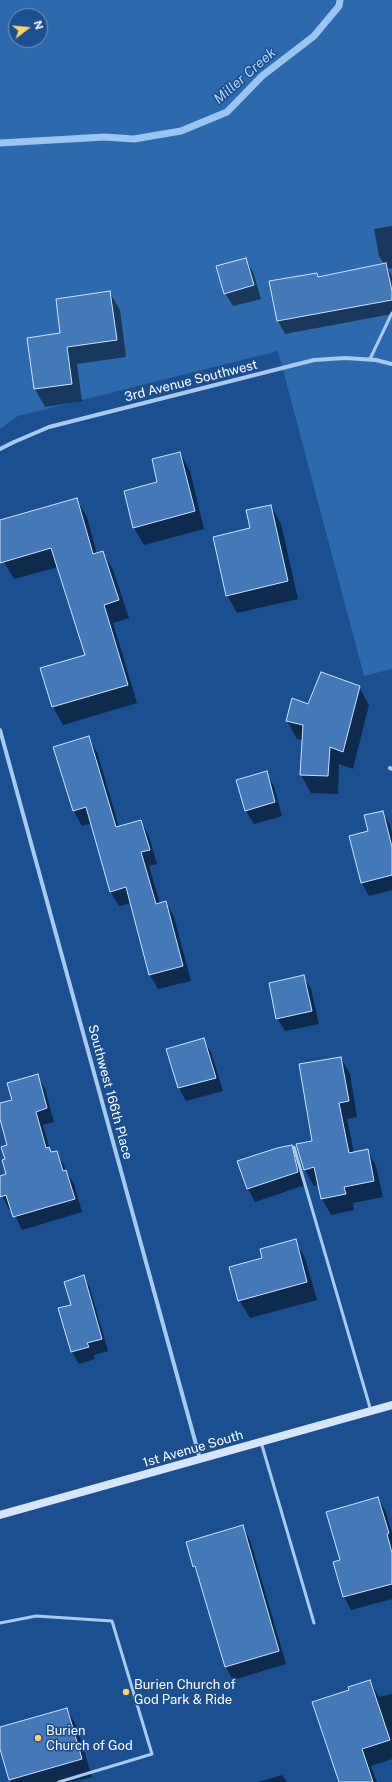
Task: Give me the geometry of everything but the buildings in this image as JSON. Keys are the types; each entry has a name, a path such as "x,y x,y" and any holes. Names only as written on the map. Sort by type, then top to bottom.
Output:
{"main road":[{"name":"1st Avenue South","path":"0,1516 392,1405"}],"street":[{"name":"3rd Avenue Southwest","path":"0,449 50,427 314,360 370,359 392,364"},
{"name":"Southwest 166th Place","path":"0,730 200,1460"}],"lane":[{"path":"370,359 392,313"},
{"path":"294,1147 371,1411"},
{"path":"261,1442 314,1623"},
{"path":"0,1623 36,1616 112,1621 152,1754 59,1782"}],"shaded area":[{"path":"0,0 392,0 392,669 364,676 278,351 18,416 0,429"}],"waterway":[{"name":"Miller Creek","path":"0,143 105,137 134,139 181,131 227,112 262,76 314,36 339,6 340,0"}],"place":[{"name":"Burien Church of God Park & Ride","path":"126,1692"},
{"name":"Burien Church of God","path":"38,1738"}]}
